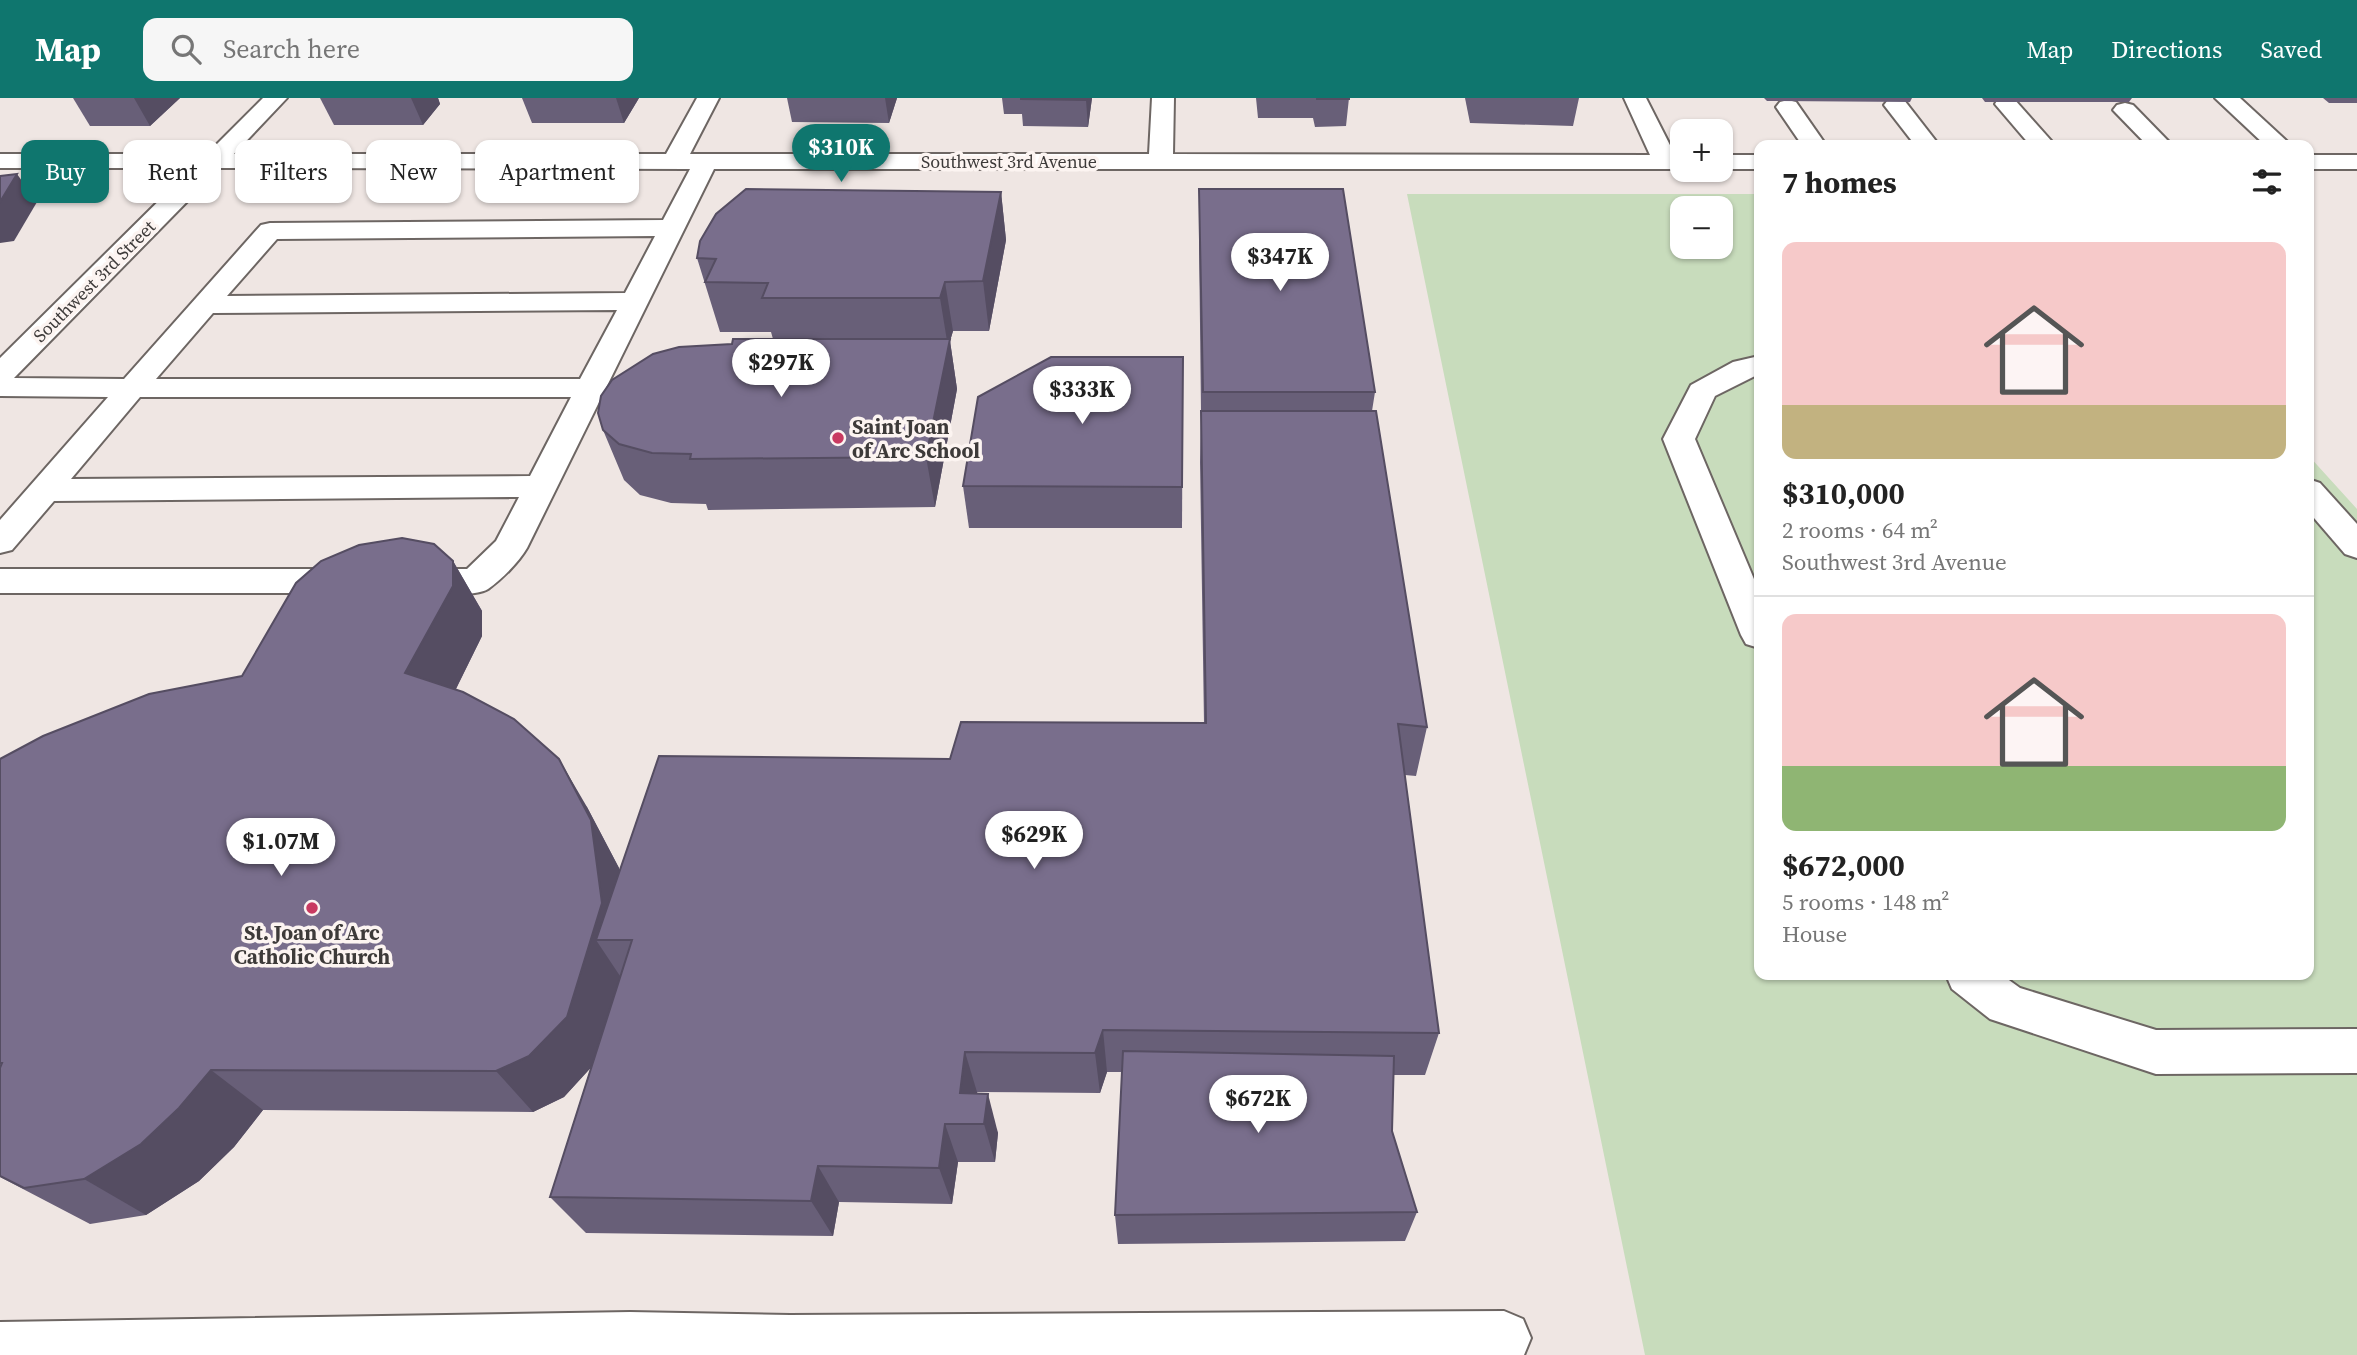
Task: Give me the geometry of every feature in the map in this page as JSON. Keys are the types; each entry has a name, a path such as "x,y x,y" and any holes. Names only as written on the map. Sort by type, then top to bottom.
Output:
{"street":[{"name":"Southwest 3rd Street","path":"221,154 276,98"},
{"path":"674,161 708,98"},
{"path":"1161,161 1163,98"},
{"path":"1635,98 1670,155"},
{"path":"2226,98 2273,140"},
{"path":"1896,104 1923,140"},
{"path":"2006,104 2038,140"},
{"path":"1788,107 1811,140"},
{"path":"2125,110 2155,140"},
{"name":"Southwest 3rd Avenue","path":"0,160 123,161"},
{"name":"Southwest 3rd Avenue","path":"221,161 1670,162"},
{"path":"0,581 475,580 510,548 706,161"},
{"path":"1256,162 1257,187"},
{"path":"1733,162 1754,162"},
{"path":"2314,162 2357,162"},
{"name":"Southwest 3rd Street","path":"0,375 172,203"},
{"path":"0,541 270,231 672,228"},
{"path":"206,305 635,301"},
{"path":"1754,366 1743,368 1702,391 1679,439 1754,623"},
{"path":"0,387 590,388"},
{"path":"44,490 541,486"},
{"path":"2314,496 2357,546"},
{"path":"1975,980 2007,1004 2156,1052 2357,1051"},
{"path":"0,1349 628,1347 818,1342 1504,1338"}],"green space":[{"path":"1407,194 1754,194 1754,980 2314,980 2314,462 2357,509 2357,1355 1645,1355"}],"building":[{"path":"1021,98 1087,98 1086,100"},
{"path":"1349,98 1349,99 1317,99"},
{"path":"17,174 0,202 0,176"},
{"path":"746,189 1001,192 983,281 945,282 940,298 762,298 768,283 705,282 716,259 697,258 700,241 716,214"},
{"path":"1199,189 1343,189 1375,392 1203,392"},
{"path":"733,339 950,339 926,457 690,459 691,454 652,453 619,444 603,430 598,413 601,396 612,380 653,354 679,347 732,344"},
{"path":"1051,357 1183,357 1182,487 963,486 978,397"},
{"path":"1201,411 1376,411 1427,727 1398,724 1439,1033 1103,1030 1095,1053 965,1052 960,1093 988,1094 984,1124 945,1124 939,1168 818,1166 811,1201 550,1197 632,940 596,940 659,756 950,759 961,722 1206,723"},
{"name":"St. Joan of Arc Catholic Church","path":"402,538 434,544 453,561 453,586 405,673 463,692 514,719 559,759 591,820 602,903 567,1017 529,1056 496,1071 211,1070 179,1108 141,1144 84,1179 24,1188 0,1176 0,759 43,736 149,694 242,676 296,583 321,561 359,545"},
{"path":"1123,1051 1394,1056 1392,1131 1417,1212 1115,1215"}],"place":[{"name":"Saint Joan of Arc School","path":"838,438"},
{"name":"St. Joan of Arc Catholic Church","path":"312,908"}]}
